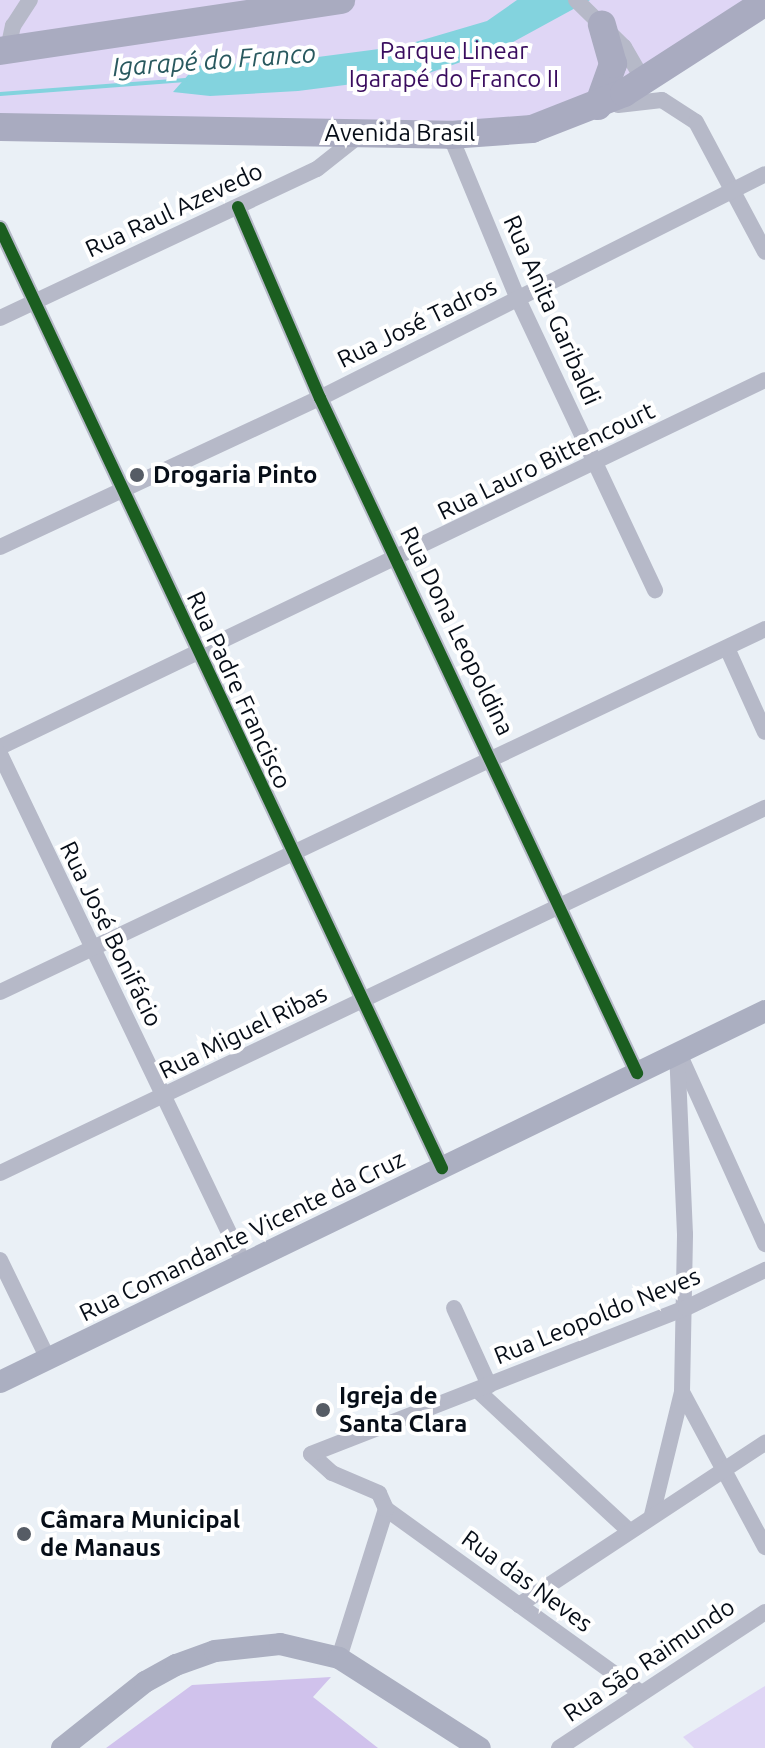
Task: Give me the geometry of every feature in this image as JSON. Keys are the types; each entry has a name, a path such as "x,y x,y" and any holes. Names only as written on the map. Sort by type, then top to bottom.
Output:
{"highway":[{"path":"4,50 341,0"},
{"name":"Avenida Brasil","path":"0,127 450,135 532,129 598,106 644,81 765,2"},
{"path":"598,106 613,64 599,22"}],"street":[{"path":"4,50 13,26 30,0"},
{"path":"576,0 624,47 644,81"},
{"path":"570,118 634,101 674,104 704,133 765,252"},
{"name":"Rua Raul Azevedo","path":"0,318 333,160 361,134"},
{"name":"Rua Anita Garibaldi","path":"450,135 518,299 655,590"},
{"name":"Rua José Tadros","path":"0,547 320,398 765,174"},
{"name":"Rua Dona Leopoldina","path":"238,207 320,398 494,759 637,1073"},
{"name":"Rua Padre Francisco","path":"0,228 442,1168"},
{"name":"Rua Lauro Bittencourt","path":"0,747 199,655 765,380"},
{"path":"0,992 765,629"},
{"path":"727,648 765,732"},
{"name":"Rua José Bonifácio","path":"0,754 90,950 244,1264"},
{"name":"Rua Miguel Ribas","path":"0,1173 163,1098 765,808"},
{"name":"Rua Comandante Vicente da Cruz","path":"0,1382 764,1014"},
{"path":"678,1053 765,1244"},
{"path":"652,1515 682,1392 686,1308 678,1053"},
{"path":"0,1260 48,1359"},
{"name":"Rua Leopoldo Neves","path":"311,1454 686,1308 765,1270"},
{"path":"454,1308 483,1387 628,1530"},
{"path":"682,1392 765,1547"},
{"path":"519,1605 628,1530 765,1443"},
{"name":"Rua das Neves","path":"311,1454 332,1473 379,1493 386,1509 640,1692"},
{"path":"339,1658 386,1509"},
{"name":"Rua São Raimundo","path":"559,1748 765,1612"},
{"path":"62,1748 145,1682 215,1651 280,1644 339,1658 480,1748"}],"green space":[{"name":"Parque Linear Igarapé do Franco II","path":"0,0 753,0 643,72 526,117 459,130 0,123"},
{"path":"765,1686 765,1748 694,1748 683,1737"}],"shaded area":[{"path":"331,1677 313,1697 378,1748 106,1748 192,1685"}],"water":[{"path":"517,0 590,0 502,48 423,75 298,91 210,96 173,92 196,66 295,60 402,46 487,21"}],"waterway":[{"name":"Igarapé do Franco","path":"0,94 185,80"}],"cycle path":[{"path":"238,207 320,398 637,1073"},
{"path":"0,228 442,1168"}],"place":[{"name":"Drogaria Pinto","path":"137,475"},
{"name":"Igreja de Santa Clara","path":"323,1410"},
{"name":"Câmara Municipal de Manaus","path":"24,1534"}]}
